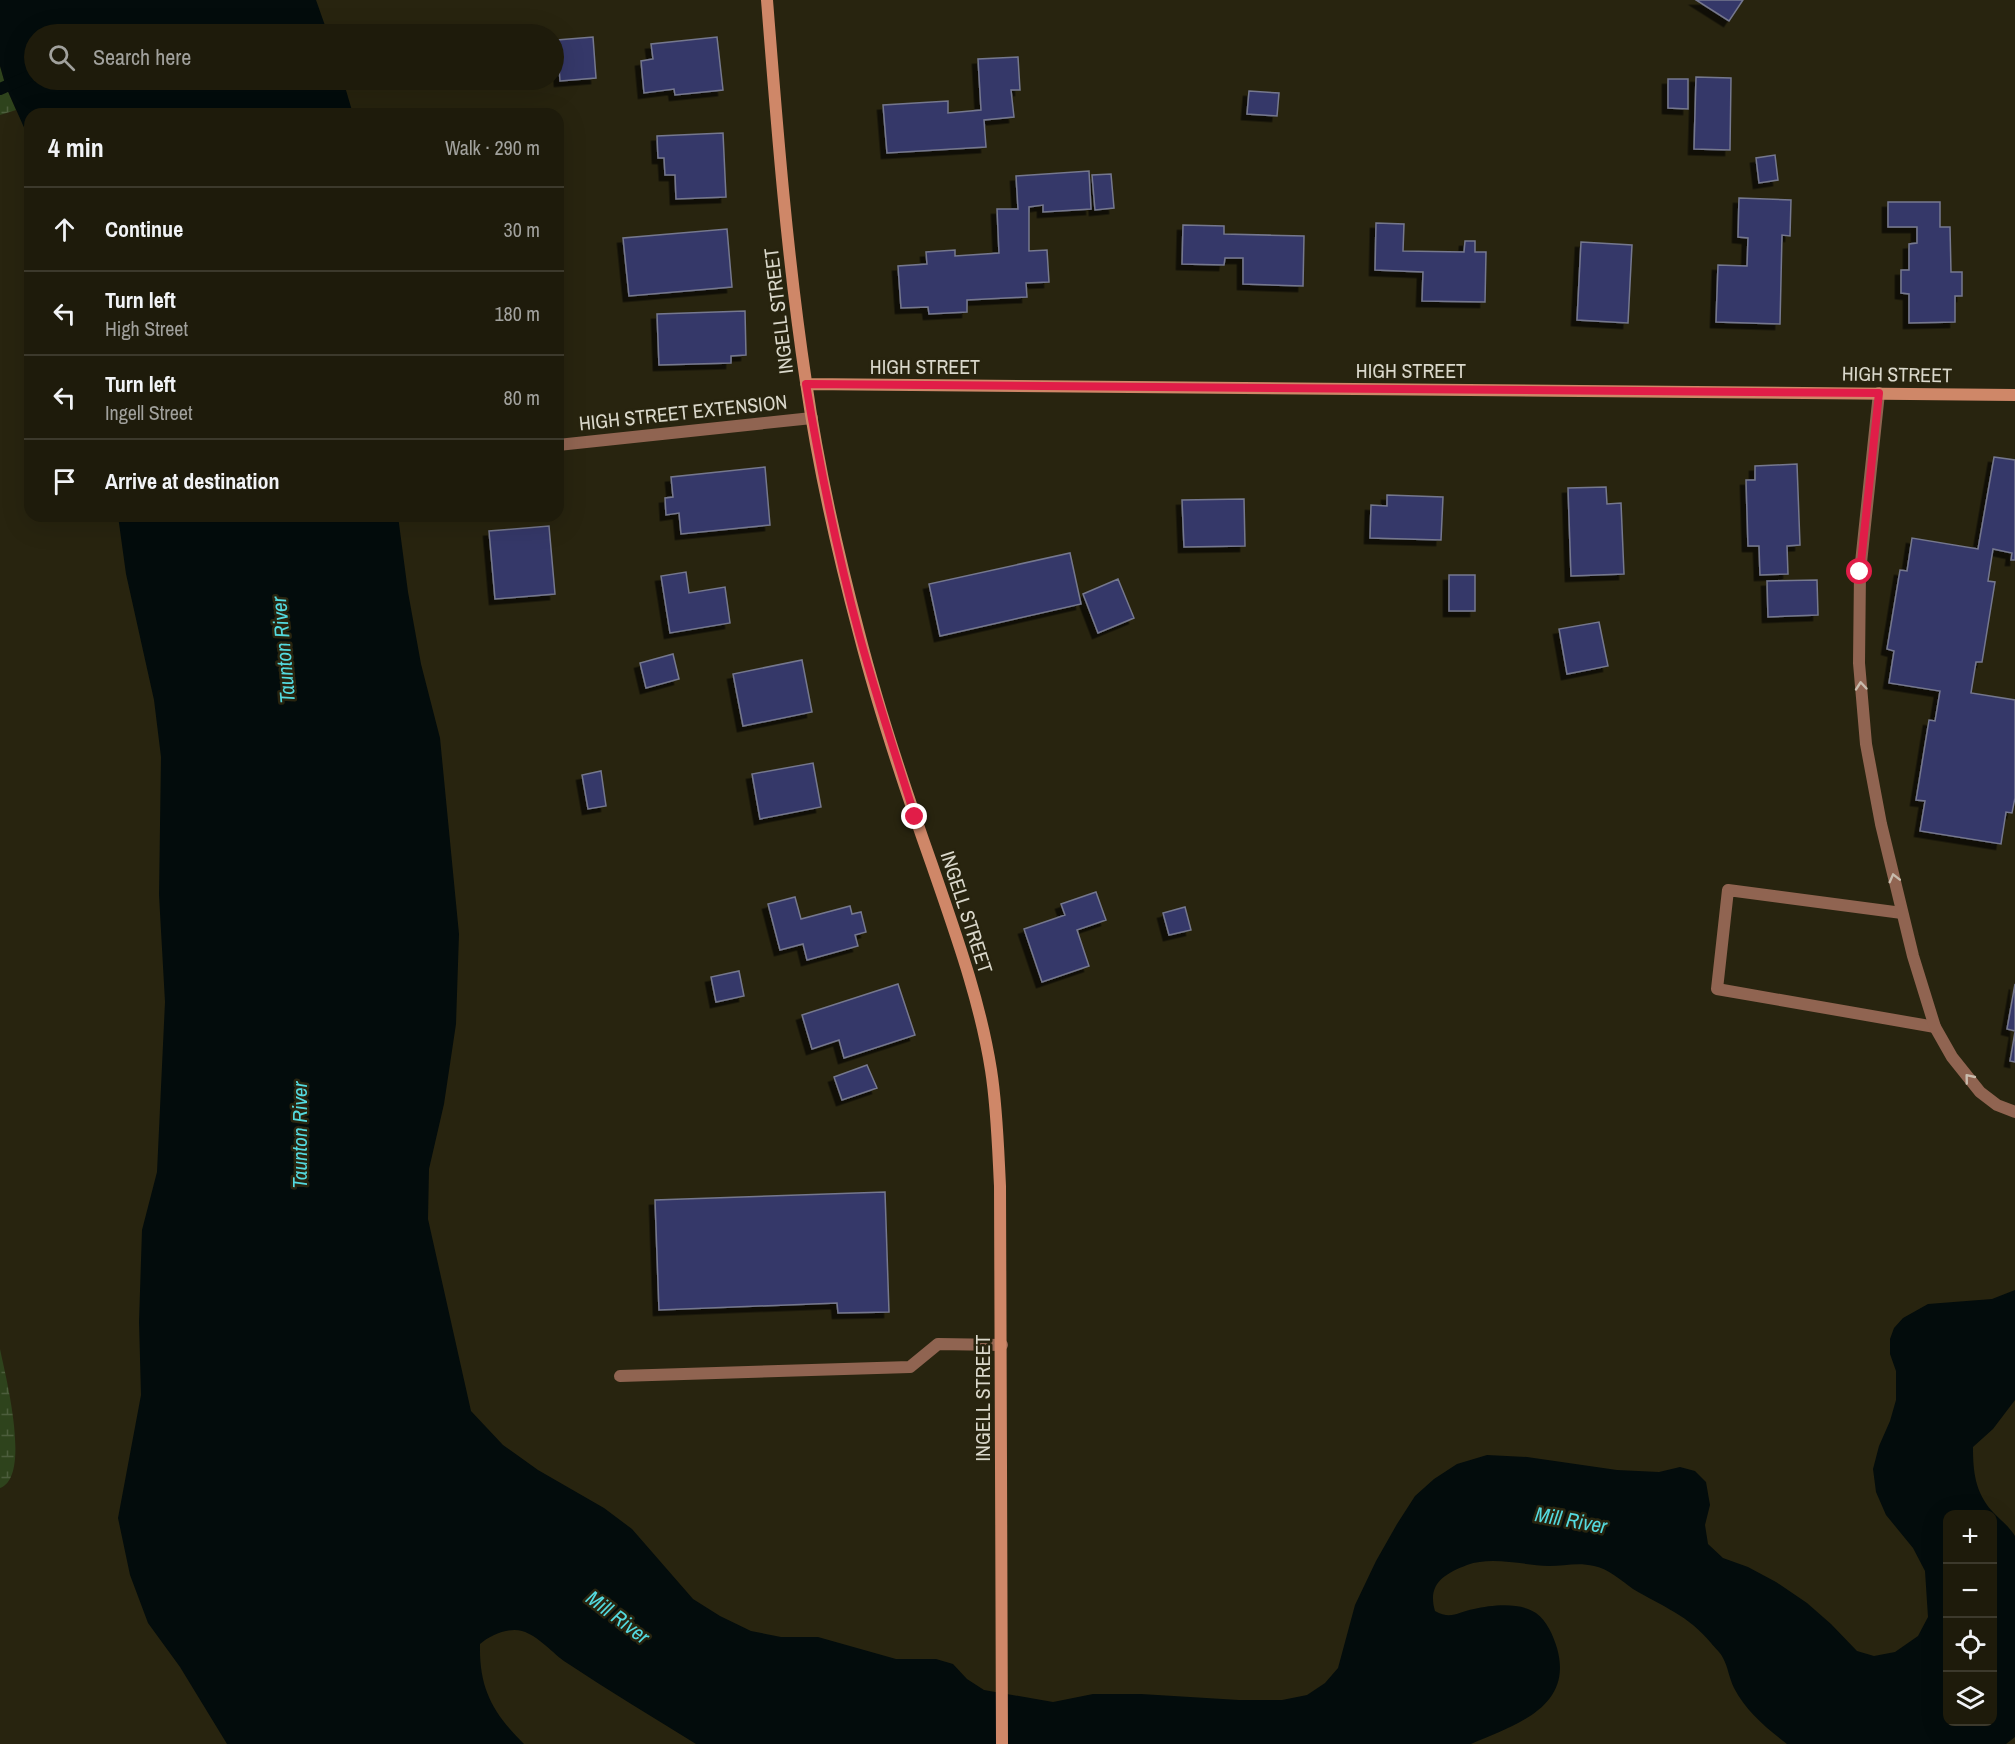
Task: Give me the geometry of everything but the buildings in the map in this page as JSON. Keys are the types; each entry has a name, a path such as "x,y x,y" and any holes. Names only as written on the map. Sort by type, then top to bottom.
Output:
{"street":[{"name":"INGELL STREET","path":"767,0 790,258 806,384 838,551 859,634 896,756 960,950 991,1069 999,1162 1002,1344 1002,1744"},
{"name":"HIGH STREET","path":"806,384 2015,394"},
{"path":"1879,393 1860,572 1859,663 1870,766 1902,913 1935,1027 1952,1057 1980,1092 1997,1105 2015,1112"},
{"name":"HIGH STREET EXTENSION","path":"564,445 812,418"},
{"path":"1902,913 1728,890 1717,989 1935,1027"},
{"path":"620,1376 910,1367 938,1344 1002,1344"}],"green space":[{"path":"0,66 16,110 0,115"},
{"path":"0,1349 11,1401 15,1446 14,1465 9,1480 0,1488"}],"water":[{"path":"0,0 316,0 324,24 24,24 24,90 346,90 351,108 24,108 24,128 6,87 0,66"},
{"path":"119,522 399,522 421,664 440,738 459,934 456,1024 444,1104 429,1169 428,1219 471,1411 503,1445 538,1470 604,1508 632,1529 693,1599 720,1616 751,1631 781,1637 818,1637 896,1659 936,1659 953,1664 967,1679 984,1690 1053,1702 1093,1694 1141,1694 1239,1700 1282,1700 1307,1695 1325,1683 1338,1668 1355,1605 1376,1561 1415,1496 1434,1479 1457,1464 1487,1455 1527,1457 1617,1470 1659,1472 1680,1467 1695,1471 1706,1482 1710,1505 1705,1525 1708,1544 1723,1558 1748,1567 1776,1582 1807,1603 1857,1651 1874,1656 1895,1652 1918,1636 1928,1617 1925,1571 1913,1548 1886,1515 1876,1492 1873,1469 1896,1400 1896,1371 1890,1354 1890,1339 1894,1328 1903,1318 1928,1304 1992,1299 2015,1290 2015,1400 1993,1429 1973,1447 1979,1489 1991,1510 1943,1510 1943,1726 1997,1726 1997,1516 2015,1536 2015,1737 2006,1744 1787,1744 1744,1704 1734,1688 1725,1661 1719,1652 1702,1633 1675,1612 1599,1567 1582,1564 1549,1566 1487,1561 1467,1565 1451,1572 1439,1581 1433,1594 1435,1611 1450,1615 1506,1605 1522,1607 1536,1613 1554,1638 1560,1669 1557,1686 1549,1700 1536,1711 1522,1721 1471,1744 696,1744 567,1663 528,1633 511,1630 480,1644 480,1660 485,1687 496,1711 524,1744 227,1744 180,1667 148,1623 130,1575 118,1518 141,1395 139,1322 142,1230 157,1172 165,1002 159,895 161,757 154,700 126,574"}],"waterway":[{"path":"0,89 24,78"}],"route":[{"path":"915,817 859,634 838,551 820,468 806,384 1879,393 1860,572"}],"water label":[{"name":"Taunton River","path":"283,650"},
{"name":"Taunton River","path":"299,1135"},
{"name":"Mill River","path":"1571,1520"},
{"name":"Mill River","path":"618,1617"}]}
